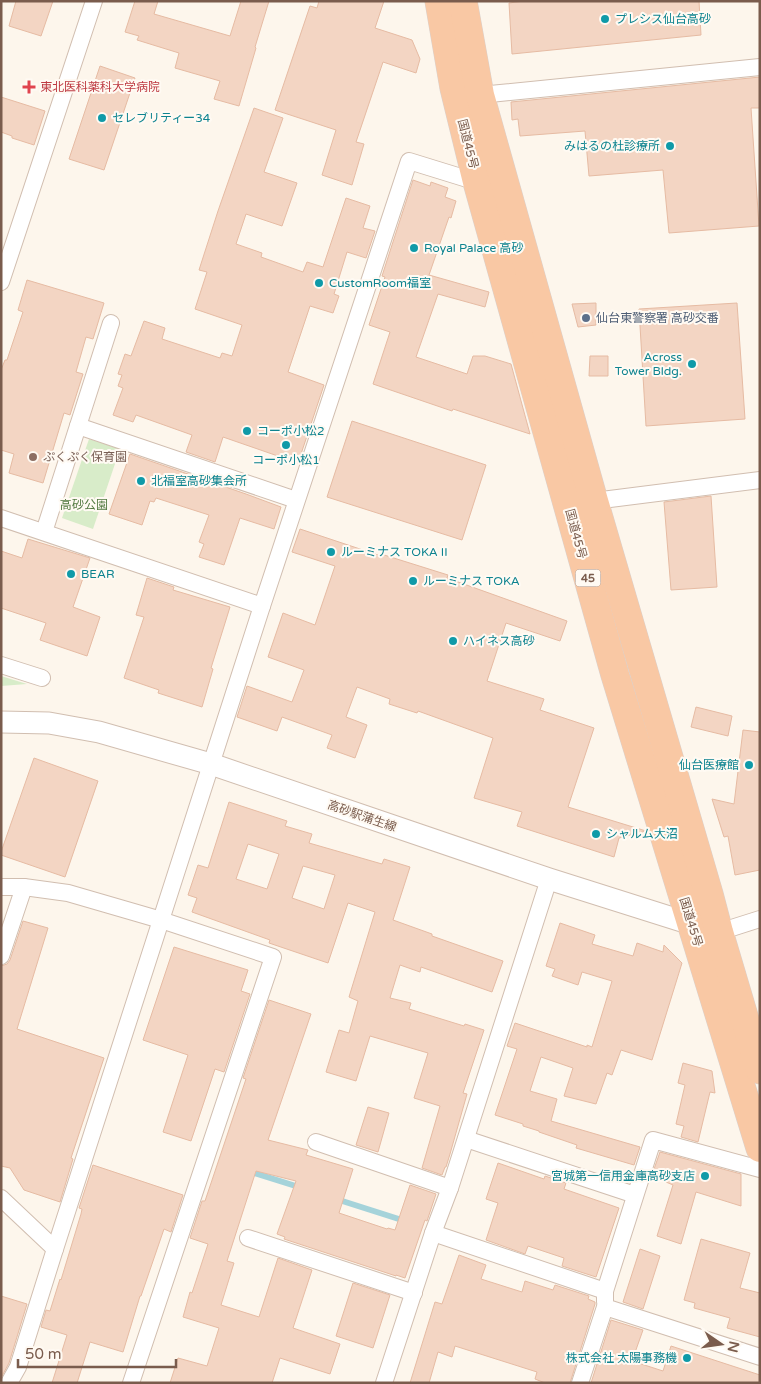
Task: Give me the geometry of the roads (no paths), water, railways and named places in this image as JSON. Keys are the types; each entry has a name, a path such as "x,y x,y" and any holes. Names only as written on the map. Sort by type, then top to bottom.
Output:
{"highway":[{"name":"国道45号","path":"439,1 454,88 477,182 615,675 760,1148"},
{"name":"国道45号","path":"463,1 480,95 594,501 760,1070"}],"street":[{"path":"1,282 94,1"},
{"path":"480,95 760,68"},
{"path":"1,1378 8,1383 18,1367 296,500 409,160 477,182"},
{"path":"44,532 112,323"},
{"path":"78,426 296,500"},
{"path":"594,501 760,480"},
{"path":"1,518 262,606"},
{"path":"1,665 42,678"},
{"name":"高砂駅蒲生線","path":"1,722 48,723 99,732 211,764 548,879 719,932"},
{"path":"384,1383 466,1139 548,879"},
{"path":"1,887 24,887 68,893 161,920 273,957 131,1383"},
{"path":"1,956 24,887"},
{"path":"719,932 760,919"},
{"path":"466,1139 635,1195"},
{"path":"580,1383 653,1140 760,1169"},
{"path":"316,1142 450,1188"},
{"path":"1,1198 55,1248"},
{"path":"433,1233 760,1357"},
{"path":"248,1238 414,1293"}],"waterway":[{"path":"248,1171 302,1188"},
{"path":"336,1199 405,1221"}],"place":[{"name":"プレシス仙台高砂","path":"605,19"},
{"name":"東北医科薬科大学病院","path":"29,87"},
{"name":"セレブリティー34","path":"102,118"},
{"name":"みはるの杜診療所","path":"670,146"},
{"name":"Royal Palace 高砂","path":"414,248"},
{"name":"CustomRoom福室","path":"319,283"},
{"name":"仙台東警察署 高砂交番","path":"586,318"},
{"name":"Across Tower Bldg.","path":"692,364"},
{"name":"コーポ小松2","path":"247,431"},
{"name":"コーポ小松1","path":"286,445"},
{"name":"ぷくぷく保育園","path":"33,457"},
{"name":"北福室高砂集会所","path":"141,481"},
{"name":"ルーミナス TOKA II","path":"331,552"},
{"name":"BEAR","path":"71,574"},
{"name":"ルーミナス TOKA","path":"413,581"},
{"name":"ハイネス高砂","path":"453,641"},
{"name":"仙台医療館","path":"749,765"},
{"name":"シャルム大沼","path":"596,834"},
{"name":"宮城第一信用金庫高砂支店","path":"705,1176"},
{"name":"株式会社 太陽事務機","path":"687,1358"}],"park label":[{"name":"高砂公園","path":"84,505"}]}
